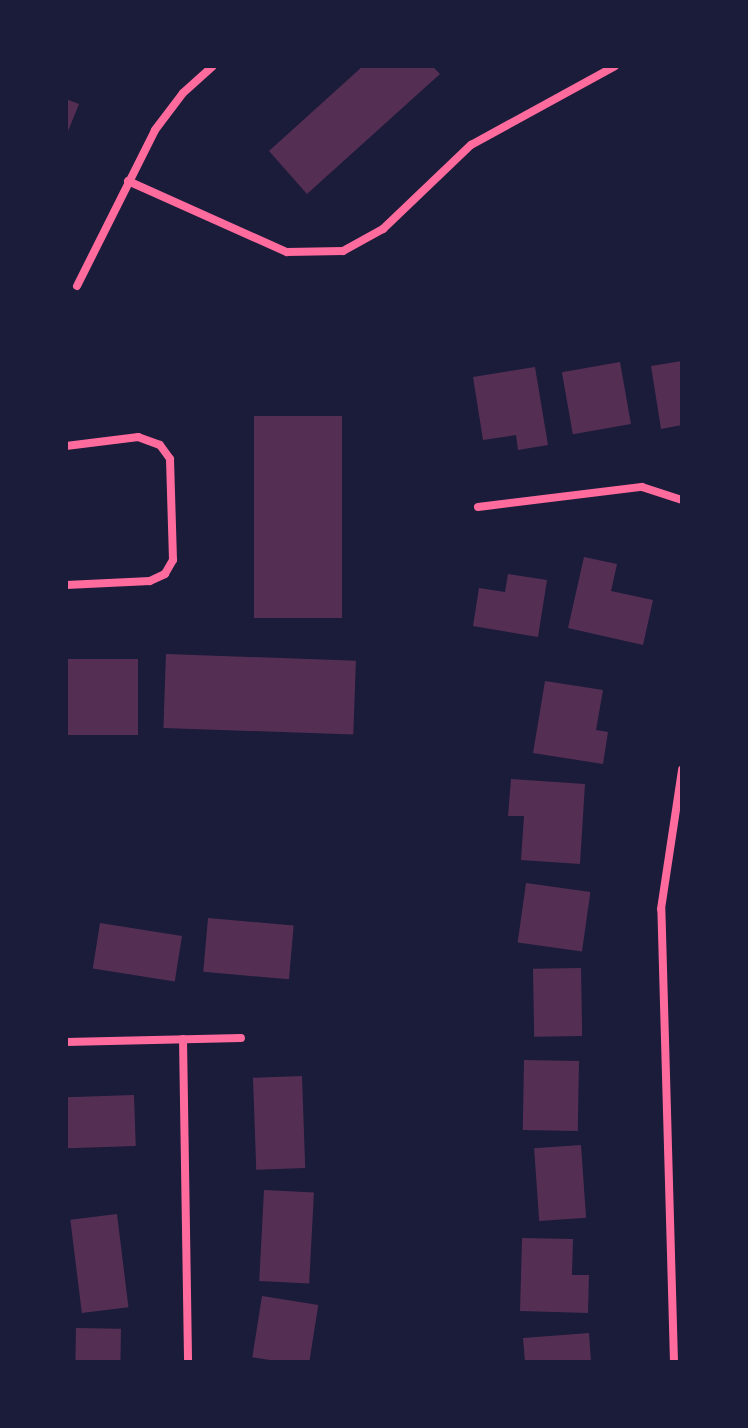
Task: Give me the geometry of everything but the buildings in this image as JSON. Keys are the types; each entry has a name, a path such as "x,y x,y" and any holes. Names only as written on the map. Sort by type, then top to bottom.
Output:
{"street":[{"path":"77,286 155,130 183,93 213,66"},
{"path":"128,181 287,252 343,251 383,229 471,145 615,66"},
{"path":"66,446 138,437 160,445 170,459 173,560 165,574 150,581 66,585"},
{"path":"478,507 642,487 682,500"},
{"path":"674,1362 661,909 682,770"},
{"path":"66,1042 241,1038"},
{"path":"183,1039 188,1362"}]}
